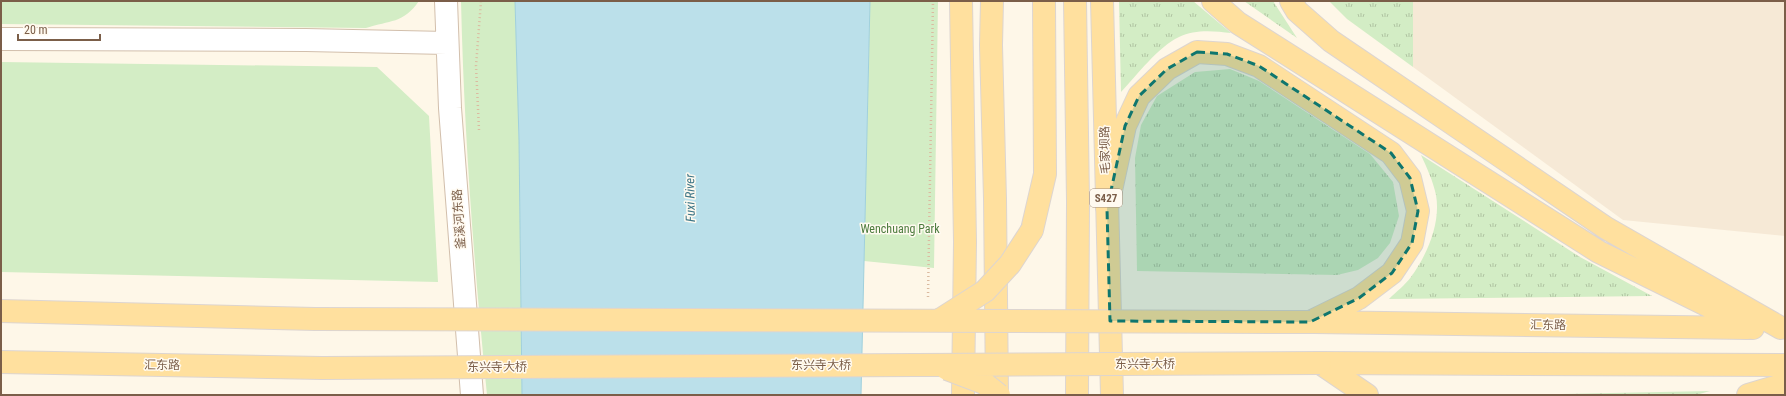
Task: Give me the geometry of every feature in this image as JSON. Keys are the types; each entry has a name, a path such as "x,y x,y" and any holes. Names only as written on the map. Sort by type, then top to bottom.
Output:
{"main road":[{"path":"962,1 965,242 963,395"},
{"path":"992,1 991,45 996,200 998,395"},
{"path":"938,321 985,291 1010,264 1032,230 1045,174 1044,1"},
{"name":"S427","path":"1075,1 1078,201 1077,395"},
{"name":"毛家坝路","path":"1102,1 1112,395"},
{"path":"1213,1 1238,23 1599,252 1753,328"},
{"path":"1291,1 1297,11 1331,41 1606,228 1783,328"},
{"path":"1,310 314,319 1310,322 1359,298 1392,273 1412,243 1418,211 1410,178 1392,153 1259,66 1227,54 1198,52 1168,69 1139,96 1125,126 1107,209"},
{"name":"汇东路","path":"1310,322 1783,328"},
{"name":"汇东路","path":"1,362 322,368"},
{"path":"1320,363 1785,365"},
{"path":"1320,363 1366,395"},
{"name":"东兴寺大桥","path":"322,368 1320,363"},
{"path":"935,364 984,383 998,395"},
{"path":"1748,395 1785,384"}],"street":[{"name":"釜溪河东路","path":"446,1 450,108 472,395"},
{"path":"1,39 306,40 447,43"}],"path":[{"path":"480,137 476,66 481,1"},
{"path":"928,300 933,1"}],"highlighted area":[{"path":"1197,52 1227,54 1259,66 1391,153 1410,178 1418,211 1412,243 1392,273 1359,298 1310,322 1110,321 1107,209 1125,126 1139,96 1167,69"}],"shaded area":[{"path":"1413,1 1785,1 1785,236 1623,220 1413,67"}],"green space":[{"path":"1,1 419,1 402,18 366,28 1,24"},
{"path":"461,1 515,1 519,140 522,395 487,395 470,198 464,100"},
{"name":"Wenchuang Park","path":"870,1 938,1 934,268 864,261"},
{"path":"1119,1 1193,1 1231,33 1211,31 1198,32 1185,34 1179,37 1163,47 1121,92"},
{"path":"1244,1 1273,1 1297,38"},
{"path":"1329,1 1413,1 1413,67 1347,19"},
{"path":"1,62 377,67 429,116 438,282 1,272"},
{"path":"1230,69 1259,81 1370,154 1393,182 1399,216 1390,243 1378,258 1358,270 1337,275 1137,271 1135,158 1141,125 1157,96 1195,72"},
{"path":"1421,155 1580,257 1652,296 1389,299 1406,283 1417,268 1427,249 1435,227 1437,206 1436,195 1432,180"},
{"path":"1710,391 1696,395 1508,395"}],"water":[{"name":"Fuxi River","path":"515,1 870,1 861,395 522,395 519,140"}]}
